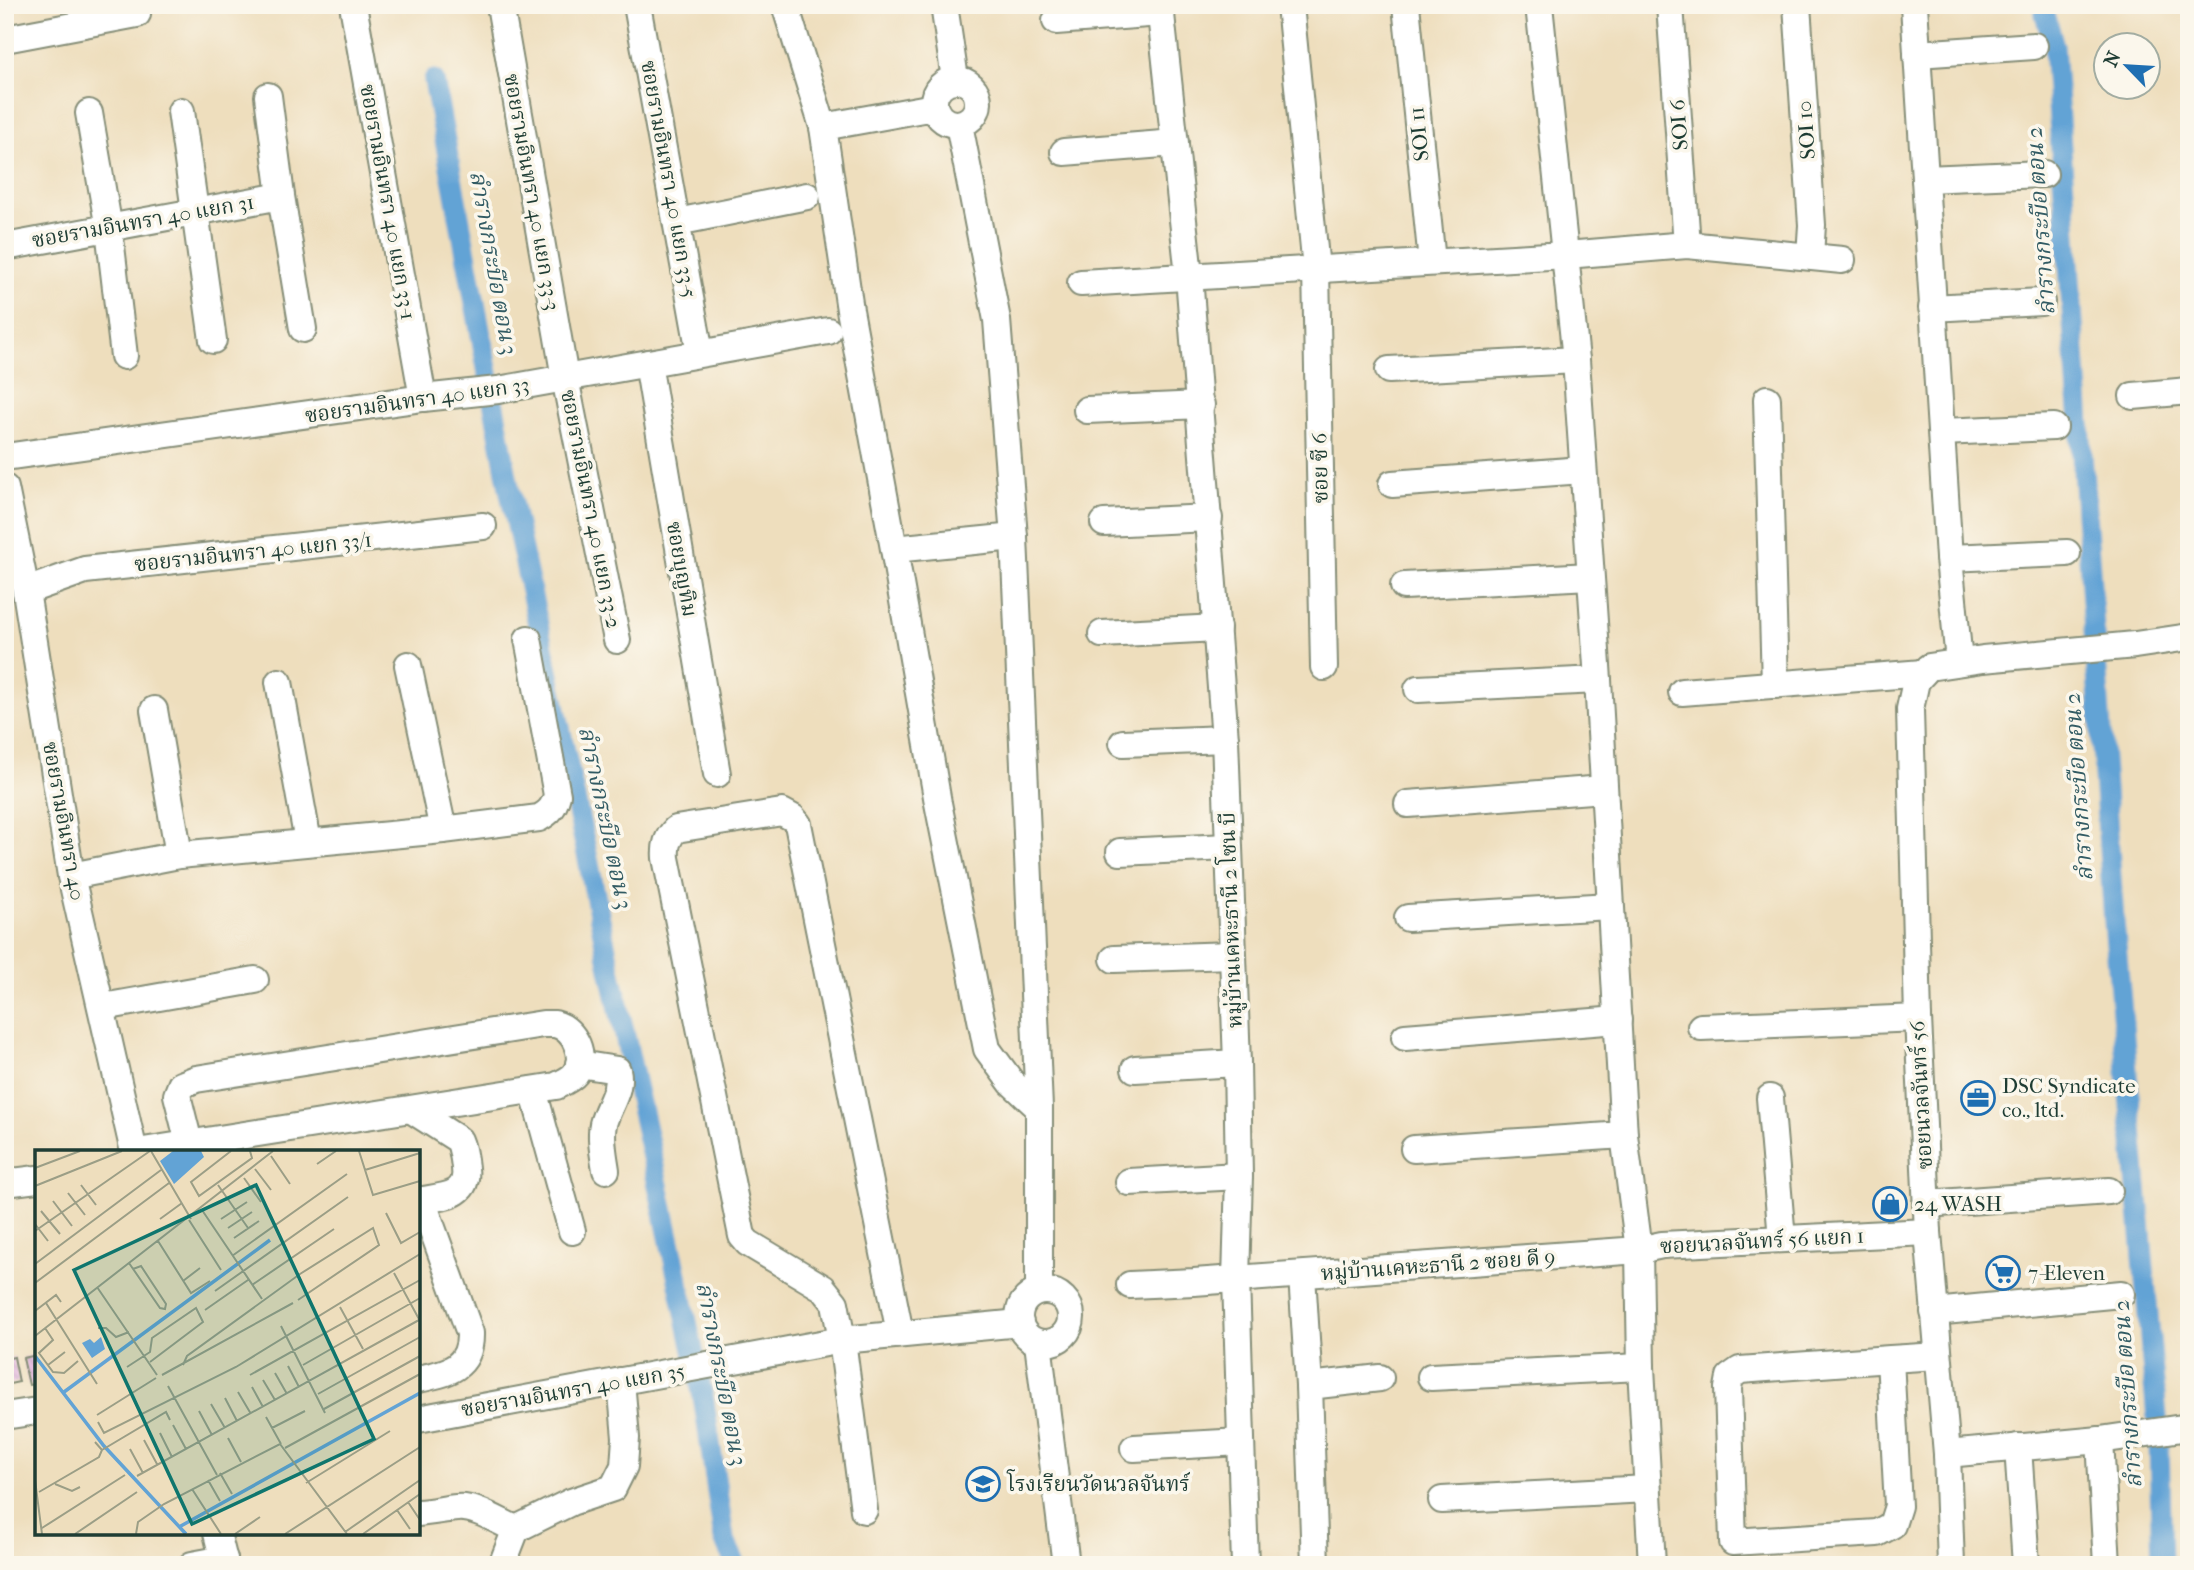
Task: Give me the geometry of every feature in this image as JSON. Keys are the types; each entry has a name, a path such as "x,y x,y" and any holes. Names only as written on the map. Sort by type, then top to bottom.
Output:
{"street":[{"name":"ซอยรามอินทรา 40 แยก 33-1","path":"353,5 423,398"},
{"name":"ซอยรามอินทรา 40 แยก 33-3","path":"500,5 565,378"},
{"name":"ซอยรามอินทรา 40 แยก 33-5","path":"637,5 700,353"},
{"path":"785,5 823,127 850,310 938,803 986,1049 1012,1083 1039,1108"},
{"path":"943,5 956,79"},
{"name":"ซอย ซี 6","path":"1290,5 1316,268 1324,667"},
{"name":"SOI 11","path":"1406,5 1432,262"},
{"path":"1539,5 1576,360 1598,680 1624,1135 1639,1250 1641,1367 1652,1565"},
{"name":"SOI 6","path":"1670,5 1687,245"},
{"name":"SOI 10","path":"1797,5 1812,225 1810,256"},
{"path":"1914,5 1949,558 1959,662"},
{"path":"1056,20 1160,9"},
{"name":"หมู่บ้านเคหะธานี 2 โซน บี","path":"1160,9 1189,276 1224,739 1237,1063 1239,1176 1236,1279 1245,1565"},
{"path":"5,39 137,13"},
{"path":"1917,54 2034,46"},
{"path":"956,79 968,83 978,100 978,107 971,118 959,124 940,119 934,107 933,100 938,88 943,83 956,79"},
{"path":"268,96 303,329"},
{"path":"823,127 934,107"},
{"path":"181,111 213,340"},
{"path":"89,113 109,229 124,356"},
{"path":"959,124 997,320 1014,537 1039,1108 1039,1292"},
{"path":"1064,152 1174,143"},
{"path":"1926,179 2044,174"},
{"name":"ซอยรามอินทรา 40 แยก 31","path":"5,247 281,196"},
{"path":"677,222 807,196"},
{"path":"1081,283 1566,255 1687,245 1842,260"},
{"path":"1932,308 2041,302"},
{"name":"ซอยรามอินทรา 40 แยก 33","path":"5,457 423,398 493,391 828,331"},
{"path":"1389,370 1576,360"},
{"name":"ซอยบุญทิม","path":"648,363 717,774"},
{"name":"ซอยรามอินทรา 40 แยก 33-2","path":"565,378 617,640"},
{"path":"2133,396 2189,391"},
{"path":"1767,399 1775,685"},
{"path":"1087,410 1200,405"},
{"path":"1942,432 2054,427"},
{"path":"1392,484 1583,470"},
{"name":"ซอยรามอินทรา 40","path":"5,488 18,577 71,876 136,1150"},
{"path":"1104,523 1209,518"},
{"name":"ซอยรามอินทรา 40 แยก 33/1","path":"18,577 483,526"},
{"path":"894,549 1014,537"},
{"path":"1949,558 2067,553"},
{"path":"1404,586 1590,576"},
{"path":"1102,635 1217,628"},
{"path":"1682,692 1923,673 1929,667 1959,662 2189,637"},
{"path":"71,876 179,855 443,830 539,818 552,810 557,795 528,639"},
{"path":"408,665 443,830"},
{"name":"ซอยนวลจันทร์ 56","path":"1923,673 1916,681 1910,709 1918,1018 1926,1204 1947,1454 1951,1565"},
{"path":"1418,689 1598,680"},
{"path":"279,682 307,842"},
{"path":"154,710 179,855"},
{"path":"1123,743 1224,739"},
{"path":"1408,804 1604,789"},
{"path":"864,1510 835,1303 823,1288 748,1243 742,1236 666,858 665,848 670,835 676,829 782,812 798,824 900,1333"},
{"path":"1121,852 1228,847"},
{"path":"1408,918 1610,906"},
{"path":"1114,959 1232,955"},
{"path":"103,1007 255,980"},
{"path":"1701,1027 1918,1018"},
{"path":"1405,1037 1618,1020"},
{"path":"148,1150 556,1086 574,1076 579,1063 575,1039 556,1024 544,1024 196,1079 181,1085 177,1095 189,1143"},
{"path":"579,1063 617,1070 620,1080 602,1132 606,1170"},
{"path":"1135,1069 1237,1063"},
{"path":"533,1090 572,1231"},
{"path":"1770,1098 1782,1239"},
{"path":"412,1110 459,1140 466,1172 464,1185 458,1192 420,1201 470,1332 471,1348 459,1365 437,1375 420,1379"},
{"path":"1414,1149 1624,1135"},
{"path":"1129,1182 1239,1176"},
{"path":"5,1183 35,1179"},
{"path":"1926,1204 2109,1191"},
{"name":"ซอยนวลจันทร์ 56 แยก 1","path":"1639,1250 1662,1245 1928,1232"},
{"name":"หมู่บ้านเคหะธานี 2 ซอย ดี 9","path":"1130,1285 1639,1250"},
{"path":"1302,1275 1315,1565"},
{"path":"1039,1292 1058,1293 1070,1308 1072,1317 1065,1335 1048,1344 1030,1339 1023,1332 1020,1323 1021,1307 1031,1295 1039,1292"},
{"path":"1934,1312 2120,1294"},
{"name":"ซอยรามอินทรา 40 แยก 35","path":"420,1419 842,1340 1020,1323"},
{"path":"1038,1343 1066,1565"},
{"path":"1890,1359 1898,1506 1892,1525 1877,1533 1734,1553 1728,1388 1730,1377 1740,1370 1890,1359 1938,1356"},
{"path":"1431,1377 1641,1367"},
{"path":"1309,1386 1380,1378"},
{"path":"502,1565 516,1529 571,1502 614,1488 624,1466 626,1438 621,1381"},
{"path":"11,1415 35,1411"},
{"path":"1947,1454 2100,1440 2189,1427"},
{"path":"2100,1440 2107,1565"},
{"path":"1134,1448 1241,1442"},
{"path":"2018,1447 2026,1565"},
{"path":"1442,1500 1647,1489"},
{"path":"420,1513 458,1508 473,1510 516,1529"},
{"path":"192,1565 224,1562 217,1535"}],"building":[{"path":"35,1355 35,1384 29,1385 23,1358"},
{"path":"14,1357 19,1382 5,1385 5,1359"}],"waterway":[{"name":"ลำรางกระบือ ตอน 2","path":"2045,5 2054,46 2114,921 2159,1442 2162,1565"},
{"name":"ลำรางกระบือ ตอน 3","path":"434,80 509,488 704,1402 724,1539 736,1565"}],"place":[{"name":"DSC Syndicate co., ltd.","path":"1978,1098"},
{"name":"24 WASH","path":"1890,1204"},
{"name":"7-Eleven","path":"2003,1273"},
{"name":"โรงเรียนวัดนวลจันทร์","path":"983,1484"}]}
